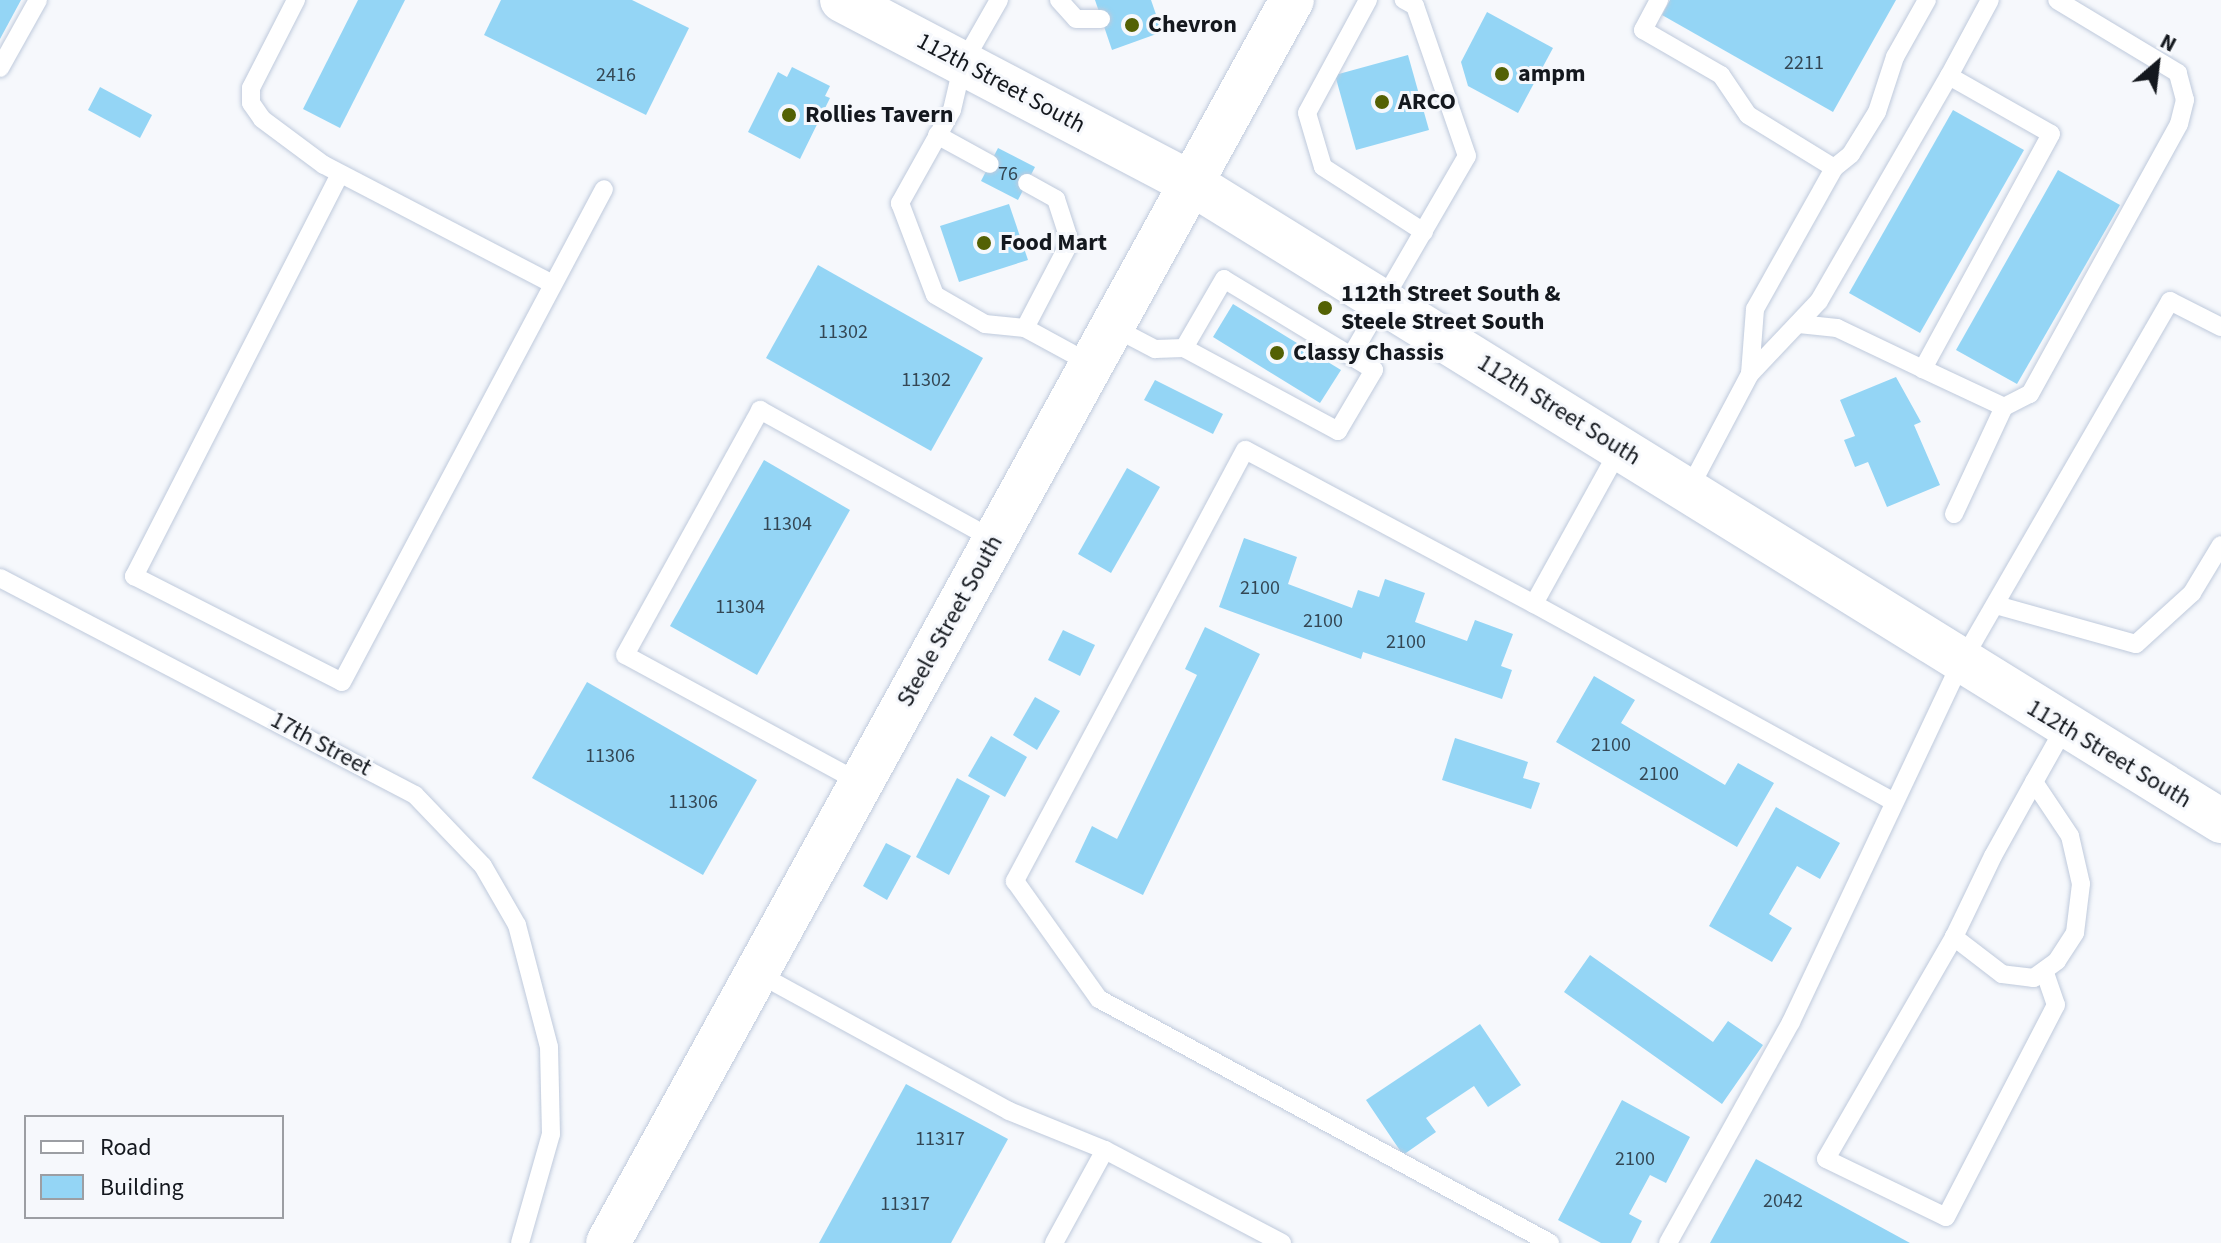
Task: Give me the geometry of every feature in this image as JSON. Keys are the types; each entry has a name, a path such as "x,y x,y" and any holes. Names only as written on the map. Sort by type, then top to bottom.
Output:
{"main road":[{"name":"112th Street South","path":"842,0 1191,183 1384,300 1961,663 2221,821"},
{"name":"Steele Street South","path":"608,1243 1292,0"}],"lane":[{"path":"0,68 38,0"},
{"path":"296,0 256,75 251,103 291,144 340,174 553,284"},
{"path":"999,0 963,63 952,110 900,203 935,295 985,324 1025,328 1091,364"},
{"path":"1059,0 1076,19 1101,19"},
{"path":"1368,0 1307,113 1323,167 1424,232"},
{"path":"1351,356 1467,156 1415,6 1404,0"},
{"path":"1659,0 1643,30 1721,75 1748,115 1834,168"},
{"path":"1750,374 1755,309 1834,168 1851,154 1877,112 1895,57 1927,0"},
{"path":"1688,491 1750,374 1801,324 1949,76 1990,0"},
{"path":"1954,514 2004,407 2030,394 2179,124 2185,100 2178,73 2057,0"},
{"path":"1923,369 2051,134 1949,76"},
{"path":"937,135 990,164"},
{"path":"340,174 134,576 342,682 604,189"},
{"path":"1025,328 1070,242 1056,199 1027,183"},
{"path":"1111,326 1155,349 1184,348 1338,431 1374,370 1224,279 1184,348"},
{"path":"1668,1243 1791,1022 1891,800 1961,663 2170,301 2221,327"},
{"path":"1801,324 1837,328 2004,407"},
{"path":"861,783 625,655 760,410 995,540"},
{"path":"1534,604 1620,448"},
{"path":"1550,1243 1099,999 1015,881 1245,450 1891,800"},
{"path":"1996,605 2136,644 2192,593 2221,545"},
{"name":"17th Street","path":"0,578 346,755 443,817 501,893 543,1009 551,1134 520,1243"},
{"path":"2044,971 2056,1005 1946,1217 1826,1159 1954,937 2065,727"},
{"path":"1954,937 2002,974 2034,978 2044,971 2075,933 2081,884 2070,836 2034,782"},
{"path":"757,973 1009,1111 1105,1150 1282,1243"},
{"path":"1054,1243 1105,1150"}],"building":[{"path":"0,0 21,0 0,39"},
{"path":"358,0 405,0 340,128 303,109"},
{"path":"501,0 632,0 689,28 646,115 484,35"},
{"name":"Chevron","path":"1095,0 1151,0 1162,32 1112,50"},
{"path":"1670,0 1896,0 1833,112 1662,15"},
{"name":"ampm","path":"1487,12 1553,48 1518,113 1468,86 1461,62"},
{"name":"ARCO","path":"1408,55 1429,130 1356,150 1335,75"},
{"name":"Rollies Tavern","path":"792,67 830,86 825,96 830,98 800,159 748,132 778,72 787,77"},
{"path":"100,87 152,115 140,138 88,110"},
{"path":"1953,110 2024,150 1920,333 1849,293"},
{"path":"998,148 1035,167 1018,200 981,181"},
{"path":"2058,170 2120,205 2017,384 1956,350"},
{"name":"Food Mart","path":"1009,204 1028,260 959,282 940,226"},
{"path":"818,265 983,358 931,451 766,358"},
{"name":"Classy Chassis","path":"1233,304 1341,370 1320,403 1213,337"},
{"path":"1896,377 1921,422 1914,425 1940,485 1887,507 1868,462 1855,467 1844,440 1855,436 1840,400"},
{"path":"1155,380 1223,414 1213,434 1144,400"},
{"path":"764,460 850,510 757,675 670,626"},
{"path":"1127,468 1160,487 1111,573 1078,554"},
{"path":"1244,538 1297,557 1288,584 1352,608 1358,590 1379,597 1385,579 1425,593 1415,622 1467,641 1475,620 1513,634 1501,666 1512,670 1502,699 1363,652 1361,659 1219,607"},
{"path":"1205,627 1260,654 1143,895 1075,862 1092,826 1117,839 1197,675 1185,669"},
{"path":"1063,630 1095,645 1080,676 1048,660"},
{"path":"1594,676 1635,700 1621,723 1725,785 1738,763 1774,783 1737,847 1556,742"},
{"path":"587,682 757,780 703,875 532,778"},
{"path":"1035,697 1060,711 1037,750 1013,735"},
{"path":"991,736 1027,757 1005,797 968,776"},
{"path":"1455,738 1528,762 1523,778 1540,783 1531,809 1442,780"},
{"path":"957,778 990,796 949,875 916,857"},
{"path":"1776,807 1840,843 1820,879 1797,866 1769,914 1792,928 1772,962 1709,926"},
{"path":"886,843 911,856 887,900 863,886"},
{"path":"1590,955 1713,1042 1728,1021 1763,1045 1722,1104 1564,992"},
{"path":"1480,1024 1521,1085 1488,1107 1474,1086 1426,1118 1436,1132 1403,1155 1366,1100"},
{"path":"906,1084 1008,1139 951,1243 819,1243"},
{"path":"1622,1100 1690,1137 1666,1183 1650,1175 1629,1214 1642,1221 1631,1243 1601,1243 1558,1220"},
{"path":"1756,1159 1910,1243 1710,1243"}],"place":[{"name":"Chevron","path":"1132,25"},
{"name":"ampm","path":"1502,74"},
{"name":"ARCO","path":"1382,102"},
{"name":"Rollies Tavern","path":"789,115"},
{"name":"Food Mart","path":"984,243"},
{"name":"112th Street South & Steele Street South","path":"1325,308"},
{"name":"Classy Chassis","path":"1277,353"}]}
